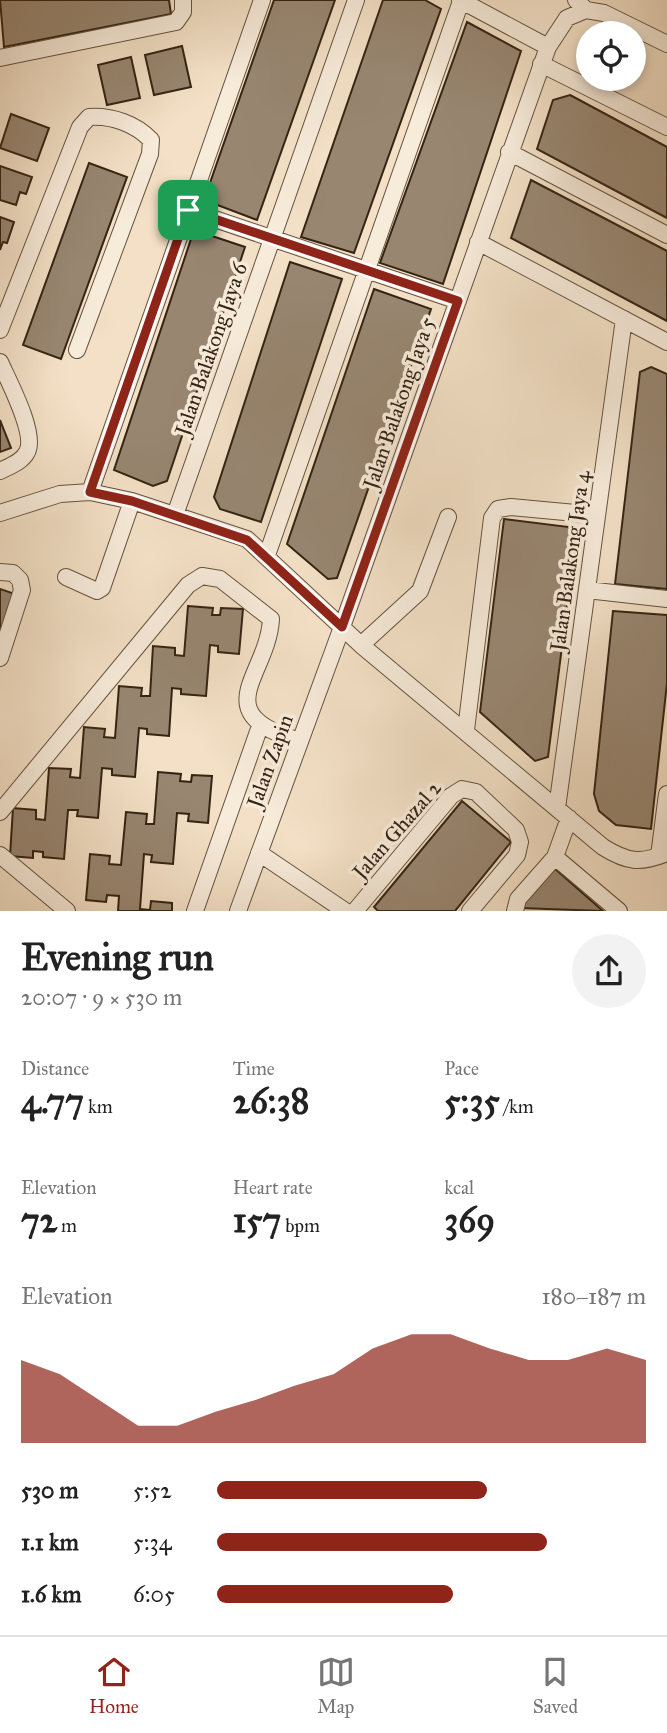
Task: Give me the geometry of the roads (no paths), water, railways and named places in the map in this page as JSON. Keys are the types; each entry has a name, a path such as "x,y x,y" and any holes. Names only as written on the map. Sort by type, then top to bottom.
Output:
{"street":[{"path":"0,58 176,22 183,12 183,0"},
{"path":"90,492 262,0"},
{"name":"Jalan Balakong Jaya 6","path":"175,515 356,0"},
{"path":"267,555 461,1 548,47"},
{"path":"581,5 604,13 667,44"},
{"name":"Jalan Balakong Jaya 5","path":"342,627 541,64 548,47 567,18 581,5"},
{"path":"541,64 667,127"},
{"path":"0,330 80,127 89,117 104,116 142,130 151,140 150,154 77,350"},
{"path":"509,152 667,235"},
{"path":"188,210 458,301"},
{"path":"478,242 667,342"},
{"name":"Jalan Balakong Jaya 4","path":"555,857 563,813 587,590 624,320"},
{"path":"0,362 29,430 30,449 22,460 0,471"},
{"path":"0,513 60,494 90,492 132,501 247,540 267,555 361,645 622,859 644,860 663,854 667,794"},
{"path":"66,577 97,591 102,588 132,501"},
{"path":"466,730 492,518 498,509 511,507 597,516"},
{"path":"361,645 420,591 448,517"},
{"path":"0,572 13,573 20,580 22,590 0,658"},
{"path":"0,811 188,585 202,576 220,579 271,619 270,633 246,691 252,712 260,726 271,733 300,741"},
{"path":"587,590 667,599"},
{"name":"Jalan Zapin","path":"238,911 342,627"},
{"path":"195,911 260,726"},
{"name":"Jalan Ghazal 2","path":"355,911 451,796 462,789 476,792 516,830 520,842 517,855 472,910"},
{"path":"259,853 328,904 345,911"},
{"path":"0,855 67,911"},
{"path":"515,911 517,899 555,857 619,911"}]}
